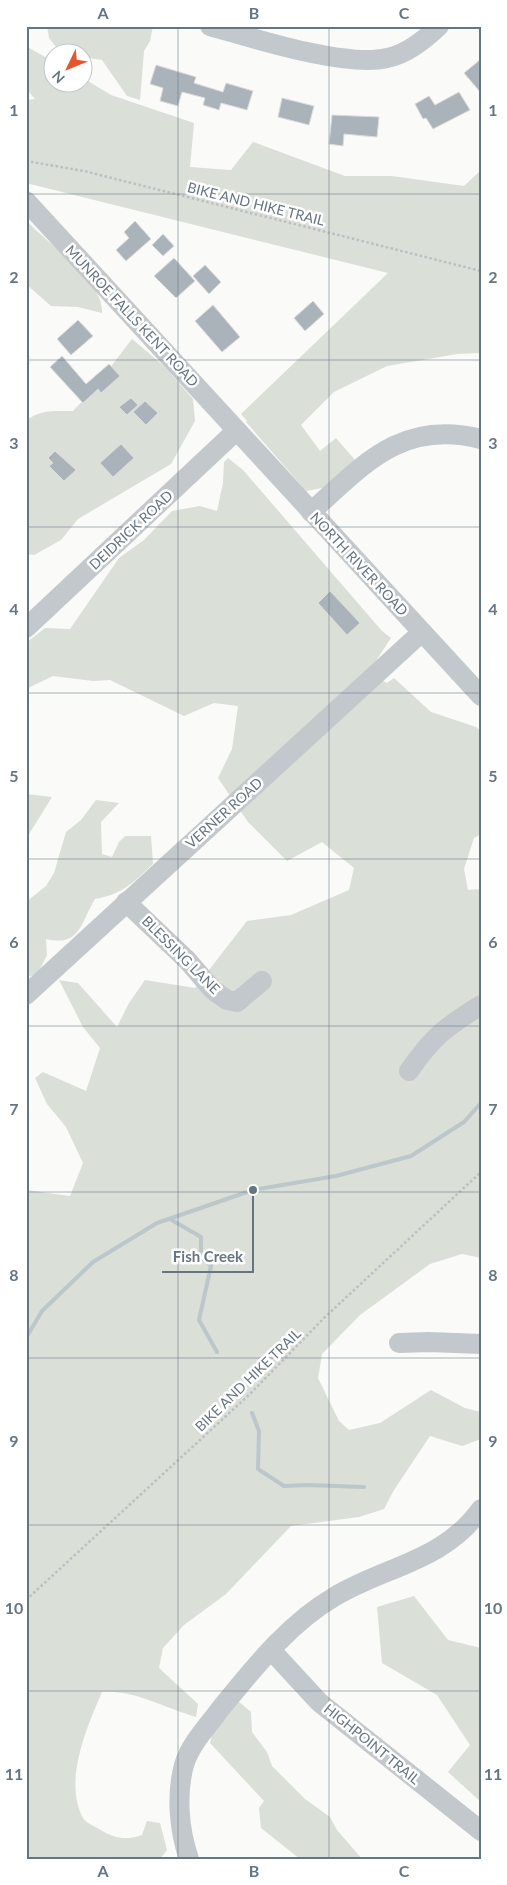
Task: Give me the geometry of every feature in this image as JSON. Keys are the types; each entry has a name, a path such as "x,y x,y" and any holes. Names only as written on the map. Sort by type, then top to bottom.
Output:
{"street":[{"path":"210,26 324,55 371,61 401,54 416,45 438,26"},
{"name":"MUNROE FALLS KENT ROAD","path":"26,201 236,432"},
{"name":"NORTH RIVER ROAD","path":"236,432 481,696"},
{"name":"DEIDRICK ROAD","path":"27,627 236,432"},
{"path":"311,512 362,465 390,446 431,434 454,434 481,440"},
{"name":"VERNER ROAD","path":"26,994 422,632"},
{"name":"BLESSING LANE","path":"126,902 187,960 213,990 227,1000 237,1002 262,981"},
{"path":"408,1071 426,1046 442,1030 481,1005"},
{"path":"398,1343 481,1344"},
{"path":"189,1859 182,1830 180,1786 187,1758 204,1730 271,1650 298,1622 334,1597 474,1533 481,1509"},
{"name":"HIGHPOINT TRAIL","path":"271,1650 319,1702 481,1831"}],"path":[{"name":"BIKE AND HIKE TRAIL","path":"26,161 84,171 481,271"},
{"name":"BIKE AND HIKE TRAIL","path":"26,1600 250,1394 364,1280 481,1172"}],"shaded area":[{"path":"47,26 153,26 150,41 144,51 140,100 127,96 102,60 92,58 92,42 52,42 49,38"},
{"path":"26,46 42,55 42,92 92,92 92,83 111,95 194,123 190,167 231,170 253,142 345,176 392,176 464,186 481,170 481,353 457,354 387,366 334,392 301,425 320,451 336,438 355,460 323,488 306,491 241,414 388,273 26,183 26,100 35,99 26,89"},
{"path":"30,224 85,277 100,301 102,313 78,307 51,306 26,284 26,227"},
{"path":"132,339 164,366 193,399 195,421 171,464 78,519 61,540 34,555 26,554 26,421 36,414 54,411 73,411 93,390"},
{"path":"228,458 243,470 382,631 391,638 368,673 387,683 394,678 431,712 476,727 481,731 481,834 474,838 464,869 468,890 481,889 481,1258 462,1254 430,1264 360,1315 322,1354 318,1378 339,1421 349,1430 380,1423 431,1390 465,1408 481,1412 481,1439 462,1446 430,1436 394,1490 384,1509 359,1517 291,1526 226,1594 184,1625 163,1648 159,1668 198,1704 196,1717 150,1700 127,1694 102,1692 79,1754 75,1788 77,1803 86,1821 104,1832 115,1836 125,1838 136,1837 142,1835 147,1821 160,1823 167,1850 160,1859 26,1859 26,1190 70,1196 83,1163 66,1127 47,1104 35,1078 43,1072 86,1091 100,1048 83,1027 59,980 78,983 117,1027 129,1003 145,980 195,988 247,921 291,915 349,890 354,868 322,842 287,861 248,822 218,778 232,749 238,706 214,703 184,716 110,680 93,681 53,676 26,689 26,643 45,628 70,629 119,558 144,540 172,511 200,506 217,511 223,483 224,462"},
{"path":"26,794 52,797 26,839"},
{"path":"96,800 119,803 101,822 102,854 112,857 119,842 125,836 151,836 153,864 120,891 95,899 82,925 72,936 66,940 46,939 47,955 37,975 30,976 26,974 26,902 46,886 54,873 66,832 81,820"},
{"path":"414,1596 448,1640 481,1648 481,1802 448,1772 470,1745 437,1695 382,1663 377,1607"},
{"path":"238,1701 251,1712 252,1732 267,1752 272,1766 305,1799 330,1817 337,1830 362,1859 300,1859 261,1828 259,1808 264,1801 210,1743 215,1723"}],"building":[{"path":"481,59 481,93 464,73"},
{"path":"156,65 196,77 194,83 223,92 226,83 253,91 247,110 221,103 219,110 203,105 205,98 182,92 178,106 160,101 163,88 150,84"},
{"path":"459,92 470,110 433,129 426,118 423,119 415,104 429,96 435,105"},
{"path":"282,98 314,106 309,125 278,117"},
{"path":"332,115 379,117 377,137 344,134 343,146 329,144"},
{"path":"135,221 151,239 126,261 116,250 129,238 124,232"},
{"path":"163,234 174,246 163,256 152,245"},
{"path":"174,258 195,281 176,298 154,276"},
{"path":"205,265 221,282 209,294 193,276"},
{"path":"313,301 324,314 305,331 294,318"},
{"path":"213,305 240,337 222,352 195,321"},
{"path":"78,320 93,336 71,355 57,339"},
{"path":"62,356 86,384 109,364 120,376 101,393 98,389 83,403 50,367"},
{"path":"131,398 138,405 127,415 119,407"},
{"path":"145,401 158,413 146,425 133,412"},
{"path":"121,444 134,458 113,477 100,463"},
{"path":"55,451 76,470 64,481 49,466 53,463 48,458"},
{"path":"330,591 360,623 347,635 318,603"}],"waterway":[{"path":"26,1338 42,1311 93,1262 157,1223 253,1190 336,1176 411,1156 464,1122 481,1103"},
{"path":"170,1219 201,1237 201,1257 211,1266 199,1320 217,1352"},
{"path":"252,1413 259,1431 258,1469 284,1486 364,1487"}],"place":[{"name":"Fish Creek","path":"253,1190"}]}
